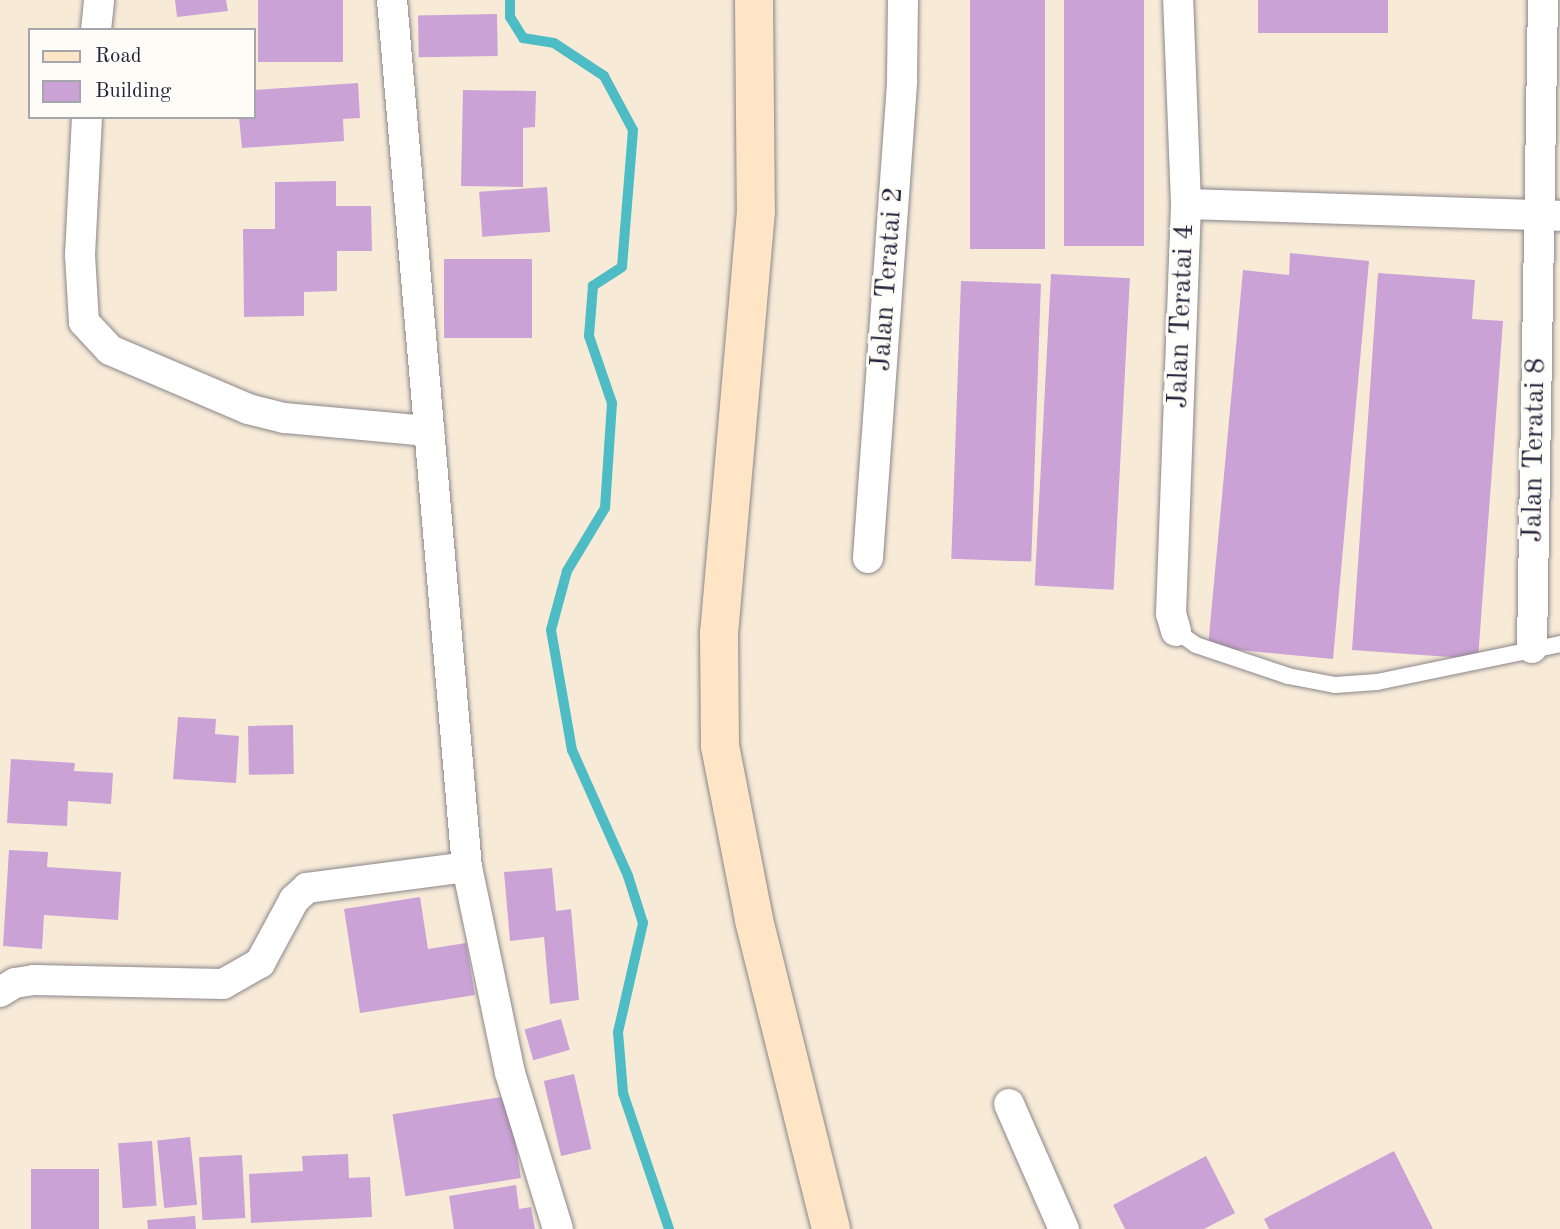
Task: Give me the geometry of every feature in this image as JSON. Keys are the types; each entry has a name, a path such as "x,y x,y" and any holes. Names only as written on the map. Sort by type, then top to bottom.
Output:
{"main road":[{"path":"754,0 756,211 719,632 720,746 754,920 831,1229"}],"street":[{"path":"96,28 99,0"},
{"path":"393,0 467,867 510,1073 558,1229"},
{"name":"Jalan Teratai 2","path":"868,558 902,80 903,0"},
{"name":"Jalan Teratai 4","path":"1176,631 1171,614 1186,204 1178,0"},
{"name":"Jalan Teratai 8","path":"1543,0 1550,215 1546,646"},
{"path":"87,119 80,255 84,323 110,350 248,409 285,418 429,431"},
{"path":"1186,204 1550,215"},
{"path":"0,992 15,983 34,980 223,984 260,963 294,900 307,888 467,867"},
{"path":"1009,1104 1064,1229"}],"lane":[{"path":"1176,631 1196,645 1288,676 1335,685 1377,682 1546,646"}],"building":[{"path":"175,0 226,0 228,11 177,17"},
{"path":"258,0 343,0 343,62 258,62"},
{"path":"970,0 1045,0 1045,249 970,249"},
{"path":"1064,0 1144,0 1144,246 1064,246"},
{"path":"1258,0 1388,0 1388,33 1258,33"},
{"path":"497,14 498,56 419,57 418,15"},
{"path":"358,83 360,118 343,119 344,141 242,148 239,119 256,119 256,90"},
{"path":"463,90 536,91 535,127 523,128 523,187 461,186"},
{"path":"336,181 336,206 371,206 372,251 337,251 337,291 304,292 304,316 244,317 243,229 275,229 275,182"},
{"path":"547,187 550,232 482,237 479,192"},
{"path":"1290,253 1369,261 1333,659 1208,647 1243,270 1289,275"},
{"path":"444,259 532,259 532,338 444,338"},
{"path":"1378,273 1475,280 1472,319 1503,321 1478,659 1352,650"},
{"path":"1051,274 1130,278 1114,590 1035,586"},
{"path":"961,281 1041,284 1031,562 951,559"},
{"path":"178,717 216,719 215,734 239,736 236,783 173,779"},
{"path":"293,725 294,774 249,775 248,726"},
{"path":"11,759 75,763 74,771 113,773 111,804 68,801 67,826 7,823"},
{"path":"9,850 48,852 47,867 121,872 118,920 44,915 42,949 3,946"},
{"path":"552,868 556,911 571,909 579,1000 550,1004 544,937 510,941 504,872"},
{"path":"420,897 428,949 466,943 475,995 360,1013 344,909"},
{"path":"561,1019 570,1050 533,1060 524,1029"},
{"path":"574,1074 591,1149 561,1156 544,1081"},
{"path":"508,1096 521,1178 405,1196 392,1114"},
{"path":"190,1137 197,1205 164,1208 157,1140"},
{"path":"152,1141 157,1206 123,1208 118,1143"},
{"path":"1394,1151 1433,1229 1269,1229 1264,1219"},
{"path":"348,1154 349,1178 370,1177 372,1217 251,1223 249,1174 303,1171 302,1156"},
{"path":"242,1155 245,1218 202,1220 199,1157"},
{"path":"1206,1156 1235,1213 1204,1229 1125,1229 1113,1205"},
{"path":"31,1169 99,1169 99,1229 31,1229"},
{"path":"516,1185 519,1209 531,1207 535,1229 454,1229 449,1196"},
{"path":"195,1216 196,1229 148,1229 147,1220"}],"waterway":[{"path":"510,0 510,17 523,38 554,43 604,76 633,130 622,267 593,286 589,336 612,403 605,508 567,571 551,630 572,750 628,876 643,923 618,1032 623,1093 669,1229"}]}
